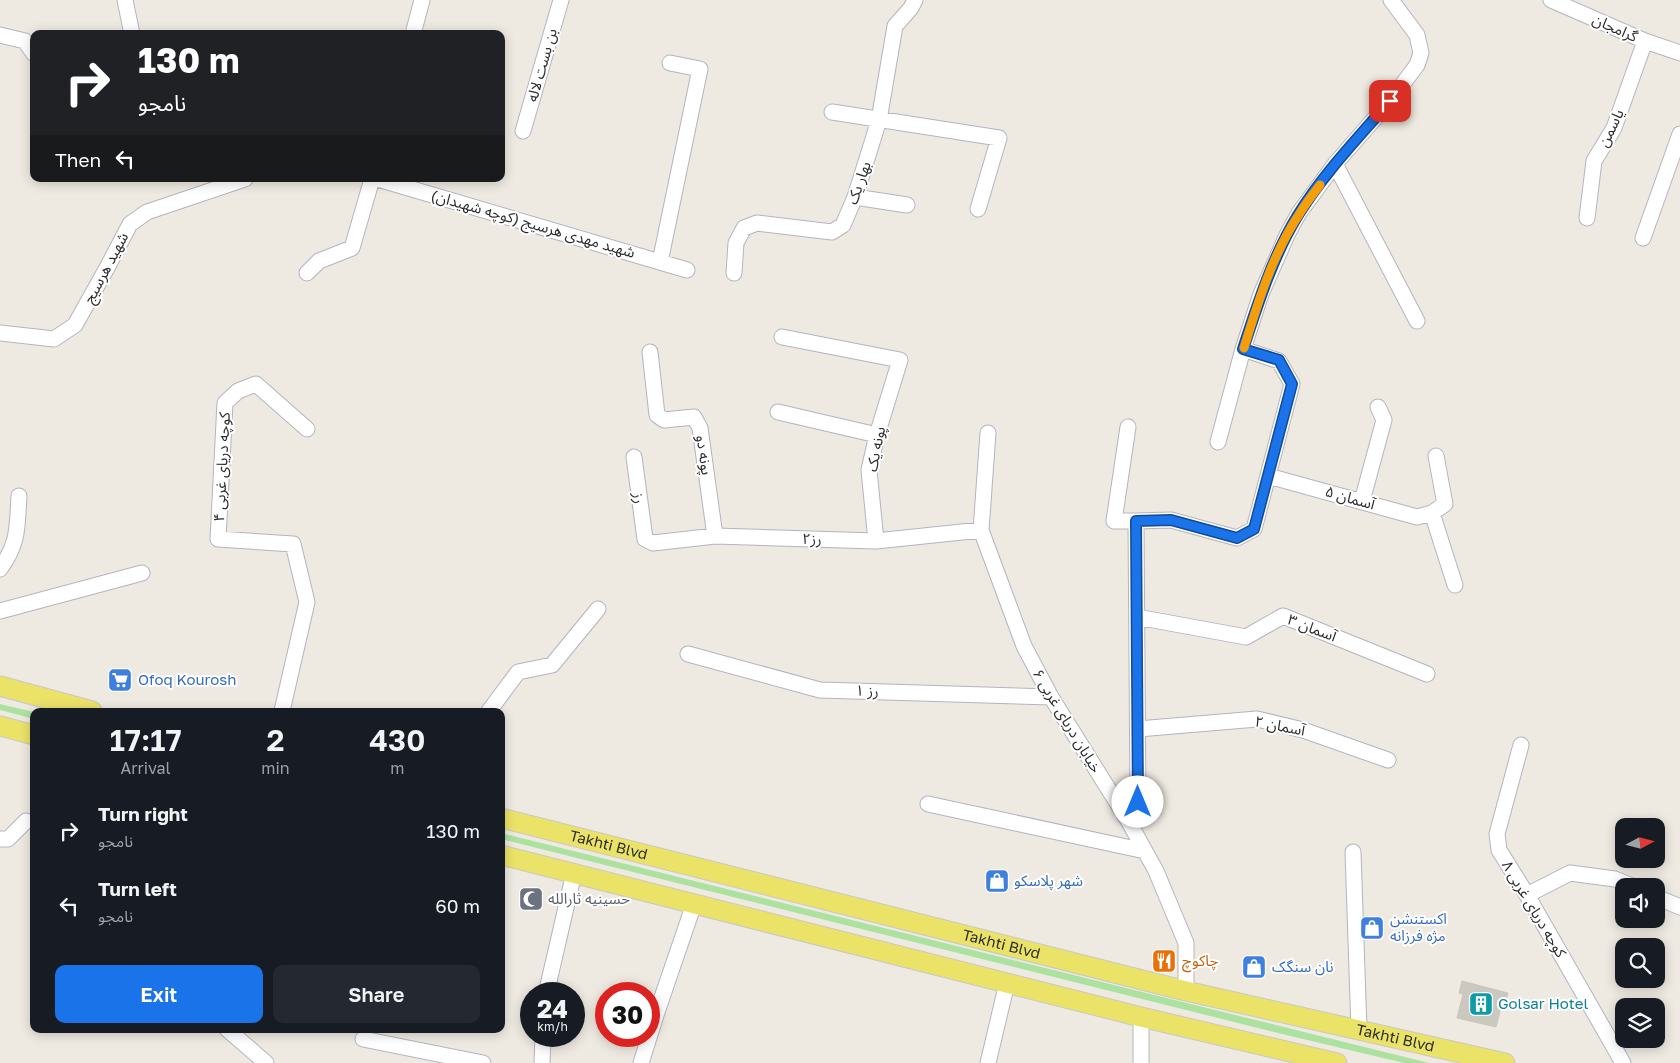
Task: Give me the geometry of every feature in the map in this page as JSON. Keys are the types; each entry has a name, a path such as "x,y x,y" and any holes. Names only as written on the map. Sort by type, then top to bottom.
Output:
{"main road":[{"path":"0,686 81,708"},
{"path":"0,726 30,734"},
{"name":"Takhti Blvd","path":"505,819 1186,991 1505,1063"},
{"path":"505,856 1141,1017 1337,1063"}],"street":[{"path":"124,0 131,30"},
{"path":"414,30 422,0"},
{"name":"بن بست لاله","path":"524,131 561,0"},
{"name":"بهار یک","path":"734,273 736,243 744,228 757,223 832,232 843,225 855,197 879,120 895,26 911,8 915,0"},
{"path":"1218,442 1243,349 1261,294 1287,235 1299,214 1335,164 1390,101 1418,65 1421,54 1417,35 1391,0"},
{"name":"گرامجان","path":"1551,0 1645,41 1680,53"},
{"path":"0,35 25,41 30,48"},
{"name":"یاسمن","path":"1587,218 1594,161 1614,128 1645,41"},
{"path":"660,262 700,69 670,63"},
{"path":"832,112 999,138 978,209"},
{"path":"1643,238 1680,134"},
{"path":"1335,164 1417,322"},
{"name":"شهید هرسیج","path":"0,333 54,339 74,325 130,224 147,212 232,182"},
{"path":"307,273 319,261 352,248 371,182"},
{"name":"شهید مهدی هرسیج (کوچه شهیدان)","path":"388,182 687,270"},
{"path":"855,197 907,205"},
{"name":"پونه یک","path":"782,336 900,360 877,435 869,470 876,541"},
{"path":"1128,427 1114,521 1171,520 1237,538 1254,529 1292,384 1279,360 1243,349"},
{"name":"پونه دو","path":"650,352 658,415 664,420 694,417 700,428 715,536"},
{"name":"کوچه دریای غربی ۴","path":"283,708 307,602 294,544 218,539 225,403 238,391 256,384 307,429"},
{"path":"1362,501 1384,420 1378,407"},
{"path":"778,412 877,435"},
{"path":"981,530 988,432"},
{"path":"1436,456 1445,504 1432,513 1455,585"},
{"name":"رز","path":"634,457 645,538"},
{"name":"آسمان ۵","path":"1268,476 1417,517 1432,513"},
{"path":"0,569 10,556 16,538 19,496"},
{"path":"1129,822 1138,802 1136,521"},
{"name":"رز۲","path":"645,538 653,543 715,536 876,541 981,530"},
{"name":"خیابان دریای غربی ۶","path":"981,530 1024,646 1051,697 1129,822 1156,871 1186,943 1186,991"},
{"path":"0,611 142,574"},
{"path":"490,708 518,672 552,665 598,609"},
{"name":"آسمان ۳","path":"1137,617 1246,637 1283,616 1427,674"},
{"name":"رز ۱","path":"688,654 820,690 1051,697"},
{"name":"آسمان ۲","path":"1138,729 1257,720 1304,730 1388,760"},
{"name":"کوچه دریای غربی ۸","path":"1521,745 1496,834 1499,850 1527,895 1622,1063"},
{"path":"928,804 1144,851"},
{"path":"0,840 8,838 26,821"},
{"path":"1354,852 1359,1030"},
{"path":"1527,895 1570,873 1615,879"},
{"path":"549,982 574,874"},
{"path":"1665,901 1680,907"},
{"path":"641,1063 694,904"},
{"path":"988,1063 1007,982"},
{"path":"1141,1017 1141,1063"},
{"path":"232,1033 266,1063"},
{"path":"363,1040 483,1063"},
{"path":"542,1063 543,1047"}],"green space":[{"path":"0,704 30,711 30,718 0,710"},
{"path":"505,834 1429,1063 1404,1063 505,840"}],"building":[{"name":"Golsar Hotel","path":"1462,981 1508,993 1505,1004 1502,1004 1496,1027 1457,1018 1463,994 1459,993"}],"slow traffic":[{"path":"1244,348 1261,294 1287,235 1299,214 1320,185"}],"place":[{"name":"Ofoq Kourosh","path":"120,680"},
{"name":"شهر پلاسکو","path":"997,881"},
{"name":"حسینیه ثارالله","path":"531,899"},
{"name":"اکستنشن مژه فرزانه","path":"1372,928"},
{"name":"چاکوچ","path":"1164,961"},
{"name":"نان سنگک","path":"1254,967"},
{"name":"Golsar Hotel","path":"1481,1004"}],"route":[{"path":"1138,802 1136,521 1171,520 1237,538 1254,529 1292,384 1279,360 1243,349 1261,294 1287,235 1299,214 1335,164 1390,101"}]}
